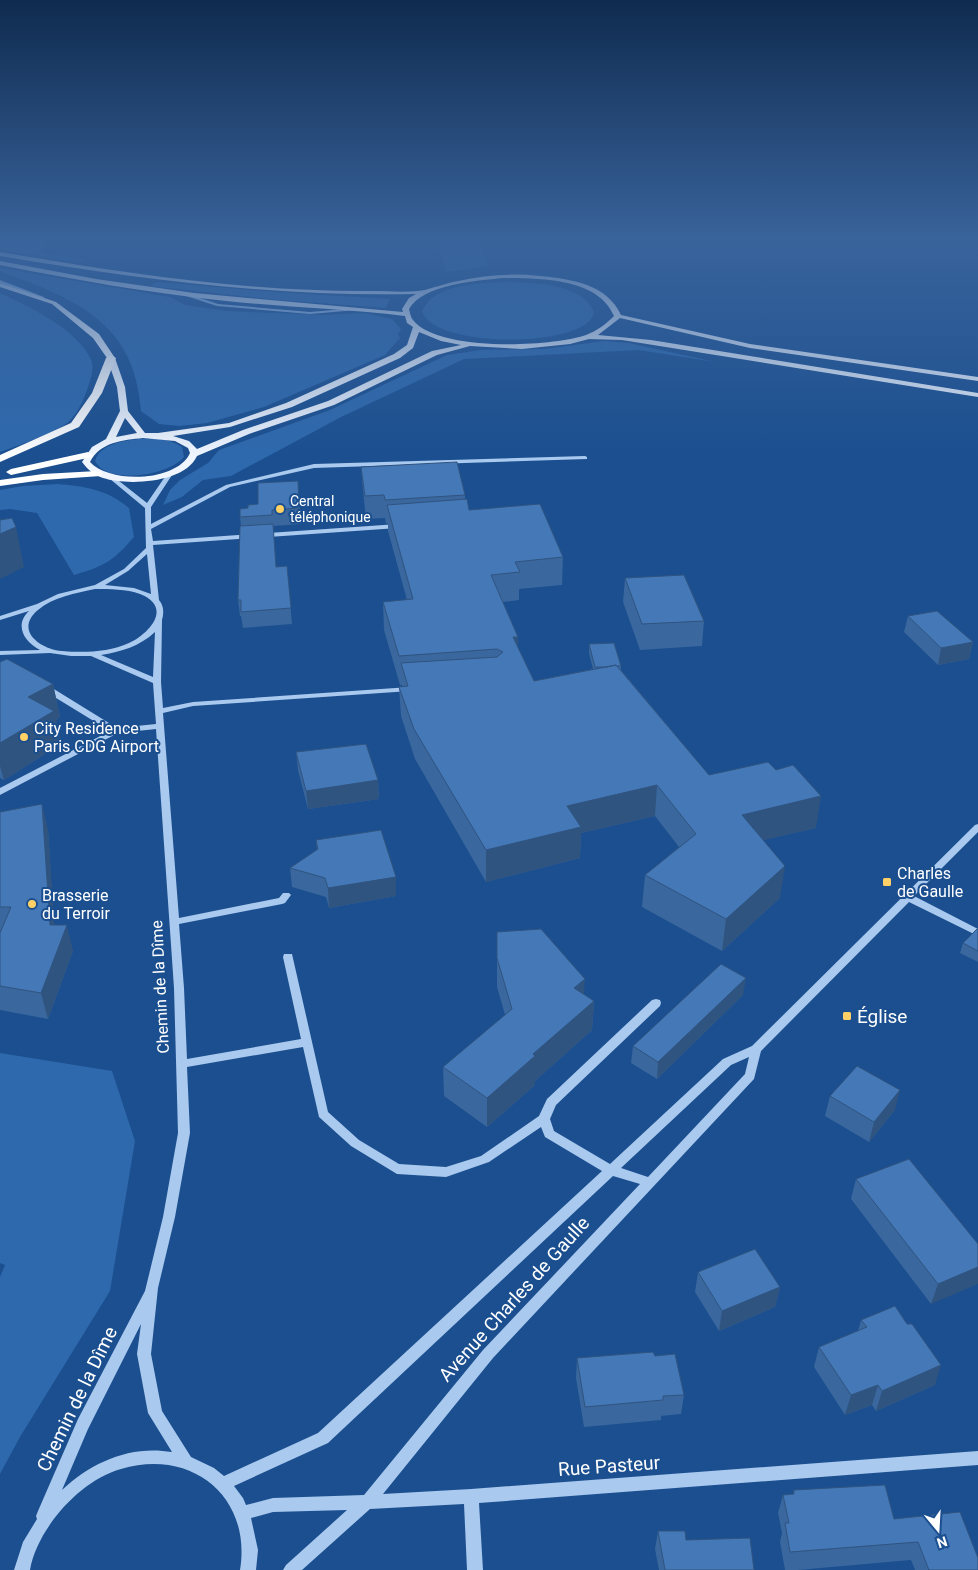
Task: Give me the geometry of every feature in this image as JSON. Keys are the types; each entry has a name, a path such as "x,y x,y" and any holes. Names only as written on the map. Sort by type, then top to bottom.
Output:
{"highway":[{"path":"0,459 75,424 97,392 111,358"},
{"path":"0,474 88,455"},
{"path":"0,483 43,477 97,474"}],"main road":[{"path":"63,310 96,336 111,358 121,387 124,411 143,435"},
{"path":"375,310 406,314"},
{"path":"407,310 406,314 410,321 417,327 440,338 472,345 503,347 534,347 587,337 606,328 618,316"},
{"path":"617,310 618,316"},
{"path":"618,316 750,346 978,379"},
{"path":"417,327 410,346 397,356 288,405 230,425 161,435 143,435 109,442 92,450 86,462 89,468 97,474 112,478 142,478 171,472 184,466 191,460 194,454 246,432 331,403 435,353 472,345"},
{"path":"587,337 622,338 651,342 978,395"},
{"path":"109,442 124,411"},
{"path":"161,435 186,442 192,448 194,454"}],"street":[{"path":"148,528 228,486 314,466 585,458"},
{"path":"155,600 148,528 148,506 171,472"},
{"path":"112,478 148,506"},
{"path":"95,587 126,570 150,546 410,525"},
{"path":"54,652 37,646 27,637 25,626 29,615 56,596 75,590 95,587 130,589 155,600"},
{"name":"Chemin de la Dîme","path":"155,600 161,610 157,682 179,988 184,1133 169,1217 152,1288 144,1354 155,1413 185,1460"},
{"path":"0,618 41,605"},
{"path":"0,653 54,652 93,654 135,642 150,632 159,621"},
{"path":"93,654 157,682"},
{"path":"36,682 116,731"},
{"path":"159,711 192,704 421,688"},
{"path":"0,792 116,731 160,726"},
{"name":"Avenue Charles de Gaulle","path":"224,1483 323,1438 727,1062 756,1049 978,827"},
{"path":"174,922 282,901 286,895"},
{"path":"908,897 978,933"},
{"path":"288,957 323,1114 355,1143 397,1169 446,1172 485,1159 544,1119 551,1102 656,1003"},
{"path":"182,1064 307,1042"},
{"name":"Avenue Charles de Gaulle","path":"290,1570 367,1502 488,1354 750,1076 756,1049"},
{"path":"544,1119 549,1134 610,1170 649,1182"},
{"name":"Chemin de la Dîme","path":"38,1527 83,1424 152,1288"},
{"path":"22,1570 23,1562 38,1527 62,1498 90,1476 122,1461 154,1456 185,1460 201,1467 224,1483 244,1513 251,1548 248,1570"},
{"name":"Rue Pasteur","path":"244,1513 273,1505 471,1496 978,1458"},
{"path":"471,1496 475,1570"}],"shaded area":[{"path":"0,310 35,310 64,329 85,349 91,360 91,379 82,403 67,423 45,435 0,452"},
{"path":"85,310 222,310 323,315 364,313 392,319 401,329 398,334 400,338 385,355 264,407 207,423 180,426 159,424 141,411 136,380 127,355 113,335 96,318"},
{"path":"423,310 593,310 594,313 589,321 574,330 533,339 508,340 461,335 442,329 428,320 422,312"},
{"path":"604,341 629,343 715,362 639,350 464,359 341,417 231,476 203,480 182,497 163,505 170,490 180,480 208,463 219,450 330,410 447,355 481,350 545,349"},
{"path":"138,439 172,442 182,447 184,457 166,469 139,475 112,473 102,469 95,461 98,455 107,447 119,442"},
{"path":"57,484 96,490 121,502 129,508 134,537 108,562 94,569 74,575 37,513 10,509 0,510 0,490 23,486"},
{"path":"0,1053 112,1071 135,1141 110,1291 20,1437 0,1474 0,1277 5,1265 0,1263"}],"building":[{"path":"457,462 465,495 385,500 384,495 365,496 361,467"},
{"path":"298,481 299,508 272,510 272,515 240,517 240,509 248,508 248,505 258,504 258,483"},
{"path":"467,499 469,510 540,504 563,557 515,562 520,572 491,575 518,637 513,637 534,681 616,665 709,775 768,762 776,770 793,765 821,796 742,815 785,866 726,919 645,875 696,834 657,785 567,806 581,827 486,850 414,729 399,687 408,686 401,663 497,657 503,652 497,649 399,656 383,602 413,599 387,505"},
{"path":"12,518 16,527 0,534 0,520"},
{"path":"273,524 276,567 287,566 291,608 241,612 241,600 238,600 240,526"},
{"path":"684,575 704,621 642,624 625,578"},
{"path":"937,611 973,642 941,648 908,616"},
{"path":"614,643 621,666 595,667 589,644"},
{"path":"7,659 53,684 28,697 54,711 0,743 0,662"},
{"path":"366,744 378,780 306,791 296,752"},
{"path":"42,804 50,925 67,925 41,993 0,986 0,933 11,907 0,907 0,812"},
{"path":"381,830 396,877 328,888 325,878 290,868 318,849 316,840"},
{"path":"978,928 978,951 963,943"},
{"path":"541,929 585,979 574,988 594,1001 533,1054 535,1056 487,1098 443,1067 512,1009 497,958 497,932"},
{"path":"721,964 746,978 658,1062 633,1046"},
{"path":"857,1066 900,1090 874,1122 830,1096"},
{"path":"909,1159 978,1244 978,1267 938,1284 856,1179"},
{"path":"755,1249 780,1287 722,1311 698,1272"},
{"path":"895,1306 907,1324 912,1324 941,1365 882,1391 878,1385 851,1395 819,1347 867,1327 861,1320"},
{"path":"653,1352 655,1356 675,1354 684,1395 663,1396 663,1400 585,1407 577,1358"},
{"path":"885,1485 894,1519 960,1512 978,1558 978,1570 929,1570 918,1542 790,1552 785,1523 789,1523 783,1495 794,1494 794,1490"},
{"path":"658,1531 685,1531 686,1540 750,1538 754,1570 665,1570"}],"place":[{"name":"Central téléphonique","path":"280,509"},
{"name":"City Residence Paris CDG Airport","path":"24,737"},
{"name":"Charles de Gaulle","path":"887,882"},
{"name":"Brasserie du Terroir","path":"32,904"},
{"name":"Église","path":"847,1016"}]}
